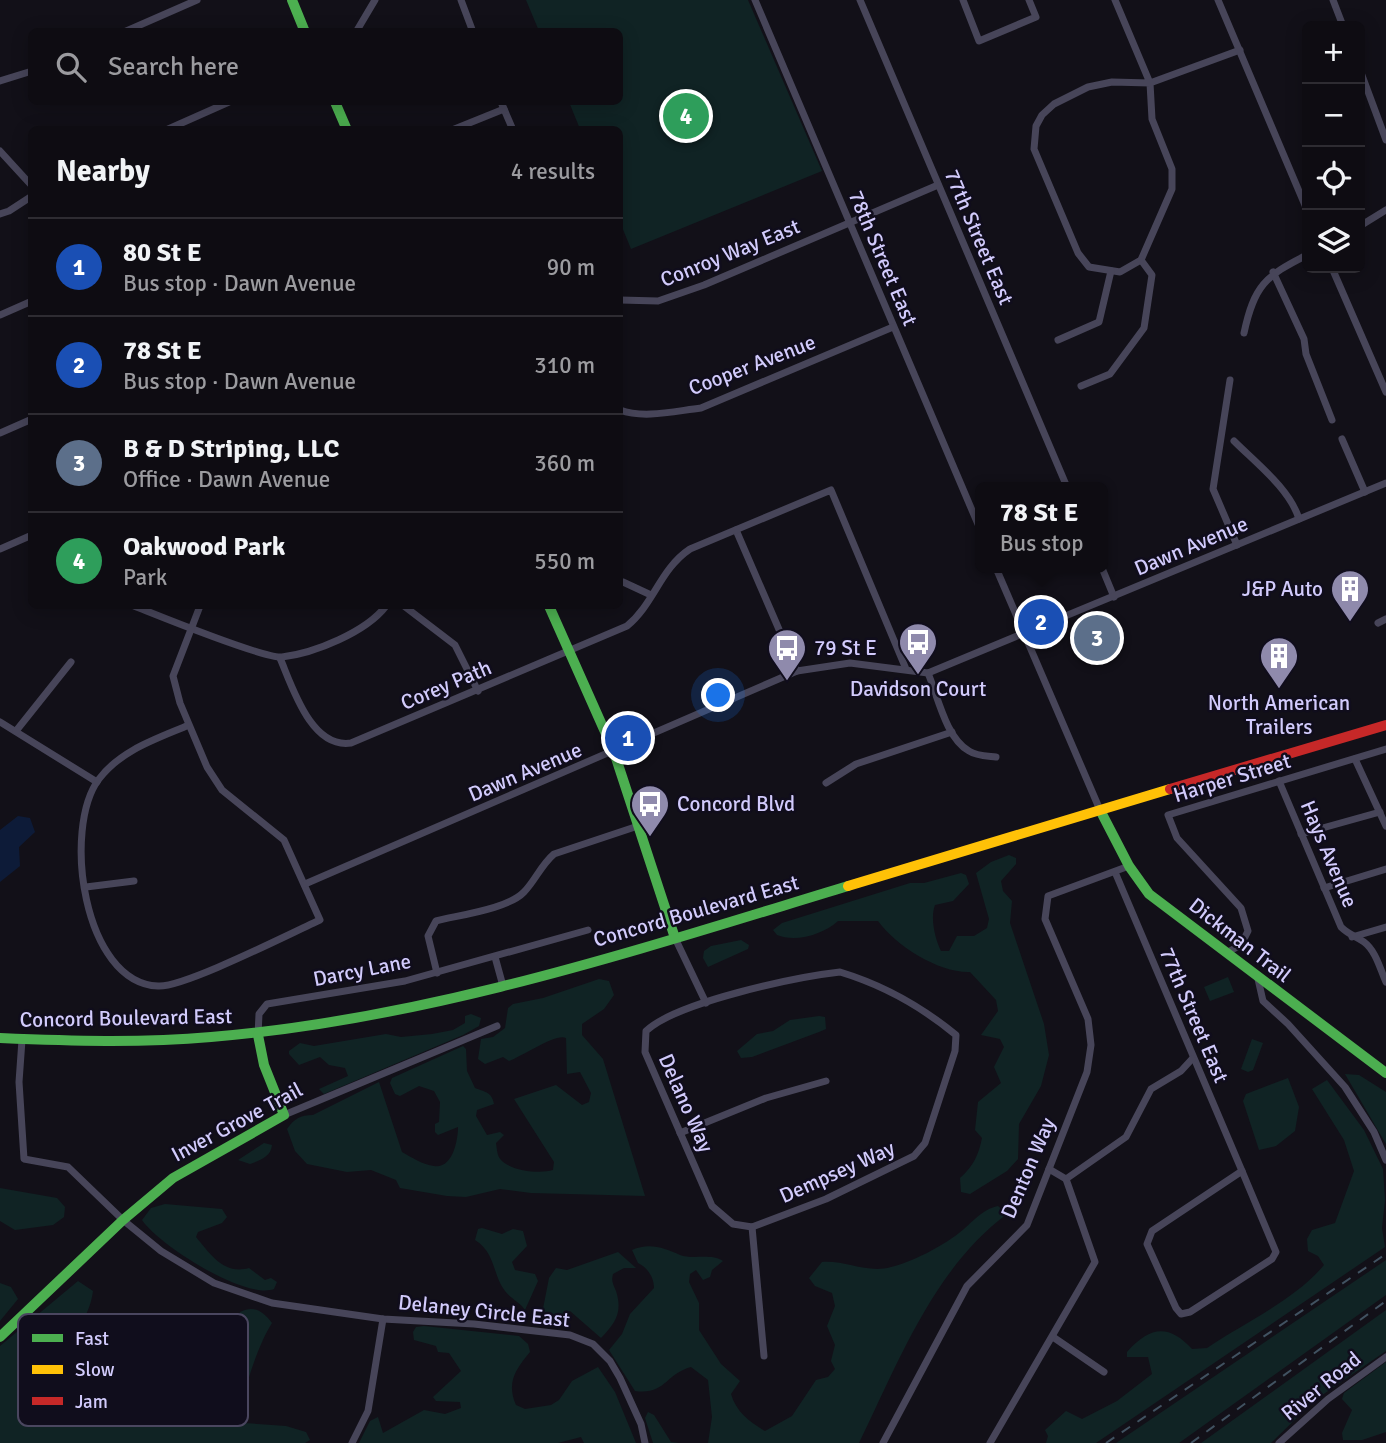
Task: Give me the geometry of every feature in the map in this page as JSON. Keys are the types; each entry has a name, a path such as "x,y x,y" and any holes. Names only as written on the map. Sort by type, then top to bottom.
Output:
{"main road":[{"path":"292,0 303,28"},
{"path":"336,105 346,126"},
{"path":"551,609 614,752 676,939"},
{"name":"Concord Boulevard East","path":"0,1038 126,1042 258,1035 399,1011 676,939 1386,724"},
{"name":"Dickman Trail","path":"1100,810 1129,866 1149,894 1258,979 1386,1073"},
{"path":"258,1035 264,1065 285,1115"},
{"name":"Inver Grove Trail","path":"24,1314 123,1220 173,1178 285,1115"},
{"name":"Inver Grove Trail","path":"0,1337 18,1320"}],"street":[{"path":"133,28 197,0"},
{"path":"358,28 374,0"},
{"path":"461,0 472,28"},
{"name":"78th Street East","path":"755,0 975,517"},
{"name":"77th Street East","path":"860,0 1066,482"},
{"path":"963,0 979,41 1036,17 1029,0"},
{"path":"1115,0 1150,83 1152,119 1172,169 1172,189 1141,260 1120,272 1089,267 1079,253 1034,149 1036,126 1042,115 1054,104 1088,87 1112,82 1150,83 1240,50"},
{"path":"1218,0 1302,197"},
{"path":"1334,0 1341,21"},
{"path":"0,81 28,72"},
{"path":"1365,83 1386,140"},
{"path":"175,126 222,105"},
{"path":"460,126 503,105 511,126"},
{"path":"0,151 28,182"},
{"name":"Conroy Way East","path":"623,300 658,301 938,185"},
{"path":"0,214 28,198"},
{"path":"1365,223 1386,210"},
{"path":"1244,333 1253,296 1273,272 1302,258"},
{"path":"1082,386 1110,374 1144,328 1152,275 1141,260"},
{"path":"1058,340 1099,322 1111,271"},
{"path":"1273,272 1304,339 1306,354 1332,420"},
{"path":"1334,273 1386,392"},
{"path":"0,315 28,303"},
{"name":"Cooper Avenue","path":"623,411 667,413 701,408 894,327"},
{"path":"1230,380 1222,416 1224,429 1213,489 1237,545"},
{"path":"0,433 28,421"},
{"path":"1342,439 1365,492"},
{"path":"1234,440 1284,493 1299,519"},
{"name":"Dawn Avenue","path":"305,884 797,671 850,663 928,673 1386,483"},
{"name":"Corey Path","path":"280,658 309,721 332,741 342,744 478,691 627,625 638,617 676,559 831,490 906,669"},
{"path":"736,530 797,671"},
{"path":"0,549 28,537"},
{"path":"998,573 1100,810"},
{"path":"1104,573 1114,597"},
{"path":"623,582 651,595"},
{"path":"142,609 280,658 353,635 376,619 384,609"},
{"path":"189,725 126,753 97,782 81,831 86,887 95,927 104,950 125,975 146,985 162,986 192,977 320,920 284,840 222,790 207,767 189,725 173,677 199,609"},
{"path":"408,609 455,645 478,691"},
{"path":"16,731 71,662"},
{"path":"928,673 960,745 972,753 996,757"},
{"path":"0,722 97,782"},
{"path":"826,783 856,764 952,732"},
{"name":"Harper Street","path":"1226,953 1241,945 1248,931 1241,908 1177,838 1168,815 1386,749"},
{"path":"1355,759 1386,826"},
{"name":"Hays Avenue","path":"1279,782 1341,927 1351,937 1363,941 1373,952 1386,982"},
{"path":"1301,835 1380,812"},
{"path":"438,973 428,936 436,921 511,902 525,891 543,864 554,854 638,825"},
{"path":"1115,872 1129,866"},
{"path":"1324,888 1386,869"},
{"name":"77th Street East","path":"1115,872 1192,1059 1242,1171 1276,1252 1272,1259 1260,1267 1190,1312 1181,1314 1152,1254 1149,1238 1152,1231 1242,1171"},
{"name":"Denton Way","path":"883,1443 967,1286 1027,1225 1087,1072 1091,1045 1088,1019 1045,919 1048,896 1115,872"},
{"path":"86,887 134,881"},
{"path":"1351,937 1386,927"},
{"name":"Darcy Lane","path":"258,1035 259,1014 267,1004 438,973 588,930"},
{"path":"676,939 706,1003"},
{"path":"495,957 503,986"},
{"name":"Dempsey Way","path":"706,1003 810,975 840,972 868,980 922,1010 956,1035 956,1051 925,1143 914,1156 827,1199 752,1227"},
{"path":"1258,979 1263,1001 1288,1024 1345,1087 1374,1132 1386,1160"},
{"name":"Delano Way","path":"706,1003 655,1023 646,1031 645,1052 712,1206 733,1224 752,1227"},
{"name":"Inver Grove Trail","path":"285,1115 497,1026"},
{"name":"Delaney Circle East","path":"22,1040 19,1082 24,1159 68,1167 123,1220 161,1251 214,1283 272,1303 383,1319 474,1324 570,1335 593,1344 610,1361 620,1378 641,1424 645,1443"},
{"path":"1066,1179 1126,1137 1151,1089 1181,1071 1192,1059"},
{"path":"680,1133 766,1098 826,1081"},
{"path":"990,1443 1096,1262 1066,1179 1049,1169"},
{"path":"752,1227 764,1356"},
{"name":"Delaney Circle East","path":"352,1443 368,1411 383,1319"},
{"path":"1053,1337 1104,1371"},
{"name":"River Road","path":"1279,1443 1328,1399 1386,1357"}],"green space":[{"path":"526,0 748,0 822,171 631,249 623,229 623,126 579,126 570,105 623,105 623,28 538,28"},
{"path":"1009,855 1016,858 1016,864 1001,881 1003,891 1012,901 1010,923 1044,1024 1049,1055 1041,1086 1019,1124 1018,1159 1007,1171 970,1194 961,1192 960,1178 972,1165 981,1144 982,1138 975,1130 978,1102 1001,1083 994,1067 1004,1047 1000,1039 981,1035 998,1011 996,1000 970,972 945,968 919,956 896,940 878,921 838,921 818,933 801,938 777,935 773,930 782,923 910,883 924,883 961,873 966,875 969,884 953,901 935,905 933,916 941,951 949,951 957,936 974,936 987,928 989,919 976,873 991,862"},
{"path":"741,940 749,945 748,949 708,967 703,958 704,951 711,946"},
{"path":"1228,977 1234,992 1210,1001 1204,987"},
{"path":"599,979 609,981 614,995 604,1009 582,1024 582,1035 603,1059 645,1196 531,1193 500,1189 466,1197 447,1196 400,1188 396,1180 371,1170 347,1172 307,1164 295,1151 287,1129 295,1120 313,1115 379,1082 402,1152 417,1161 434,1166 446,1163 455,1146 458,1127 438,1135 435,1132 435,1124 439,1122 440,1102 434,1091 419,1086 400,1096 395,1094 390,1083 392,1078 463,1046 466,1049 467,1071 475,1088 488,1093 493,1100 494,1104 477,1110 476,1116 487,1135 500,1132 504,1135 496,1143 500,1158 518,1169 553,1170 554,1162 514,1099 556,1085 582,1105 589,1102 591,1093 580,1072 567,1074 566,1038 547,1042 509,1061 503,1057 485,1064 478,1059 481,1039 493,1037 505,1028 508,1008 513,1004 543,998"},
{"path":"471,1014 481,1018 479,1026 463,1035 324,1094 319,1089 348,1076 345,1068 329,1065 320,1057 299,1065 289,1054 289,1051 300,1043 314,1046 386,1034 401,1037 453,1030 465,1023 465,1016"},
{"path":"825,1017 826,1029 752,1057 741,1058 737,1051 757,1034 773,1031 790,1020"},
{"path":"1252,1039 1263,1043 1253,1070 1248,1072 1241,1069"},
{"path":"1345,1074 1359,1075 1386,1092 1386,1144"},
{"path":"1288,1078 1299,1107 1295,1131 1276,1146 1259,1150 1243,1101 1246,1094"},
{"path":"1327,1080 1364,1130 1383,1169 1385,1200 1382,1228 1385,1247 1096,1443 1046,1443 1048,1436 1045,1430 1066,1411 1082,1419 1117,1401 1152,1374 1148,1357 1127,1357 1127,1352 1144,1337 1160,1331 1167,1332 1184,1341 1192,1349 1207,1348 1284,1300 1324,1265 1318,1256 1308,1251 1307,1239 1312,1230 1335,1223 1354,1171 1344,1140 1312,1089"},
{"path":"264,1143 272,1145 264,1158 250,1164 238,1160"},
{"path":"0,1188 57,1198 65,1207 64,1217 53,1225 15,1230 0,1221"},
{"path":"165,1204 222,1209 227,1217 222,1223 198,1232 196,1237 225,1266 232,1269 249,1268 265,1280 271,1278 277,1282 274,1289 261,1290 224,1279 166,1243 142,1220 151,1208"},
{"path":"998,1206 1007,1214 981,1236 938,1289 904,1350 859,1443 708,1443 712,1417 708,1380 691,1367 653,1390 635,1391 609,1350 622,1334 630,1314 654,1288 649,1273 638,1263 632,1250 645,1246 657,1247 685,1256 713,1257 723,1261 712,1270 710,1277 703,1280 696,1270 690,1274 689,1282 699,1303 699,1330 721,1364 740,1381 731,1394 736,1406 749,1420 765,1431 792,1416 816,1380 828,1377 835,1369 831,1361 835,1345 827,1326 835,1306 832,1293 815,1286 809,1278 822,1262 874,1269 899,1265 944,1244 982,1213"},
{"path":"478,1229 502,1234 513,1229 523,1231 527,1246 512,1262 515,1270 535,1274 538,1281 525,1310 505,1291 487,1251 475,1240"},
{"path":"618,1252 636,1268 624,1268 613,1274 618,1312 614,1322 601,1338 570,1311 565,1315 541,1319 549,1278 556,1268 567,1270"},
{"path":"1386,1260 1386,1295 1179,1443 1116,1443"},
{"path":"78,1281 93,1291 86,1314 38,1314"},
{"path":"0,1283 11,1287 18,1299 0,1321"},
{"path":"250,1309 262,1312 272,1323 248,1381 248,1314 240,1314"},
{"path":"1386,1310 1386,1351 1315,1400 1271,1443 1201,1443"},
{"path":"416,1327 519,1336 528,1344 530,1352 514,1376 512,1389 516,1405 525,1409 551,1405 559,1400 572,1381 598,1367 615,1392 636,1443 584,1443 581,1437 558,1443 359,1443 370,1421 378,1417 383,1433 424,1410 445,1414 461,1408 460,1402 436,1401 433,1397 461,1371 449,1353 438,1352 436,1346 414,1340 413,1332"},
{"path":"18,1331 18,1426 248,1426 248,1423 286,1426 306,1432 310,1440 305,1443 0,1443 0,1346"},
{"path":"1386,1362 1386,1432 1362,1440 1343,1440 1342,1433 1352,1410 1342,1399 1344,1393"},
{"path":"648,1412 654,1415 671,1442 679,1443 653,1443 645,1418"}],"water":[{"path":"18,816 30,818 35,832 19,847 20,866 0,882 0,830"}],"railway":[{"path":"1106,1443 1386,1254"},
{"path":"1191,1443 1386,1301"}],"traffic: fast":[{"path":"292,0 303,28"},
{"path":"336,105 345,126"},
{"path":"550,609 614,752 675,938"},
{"path":"1100,810 1129,866 1149,894 1386,1073"},
{"path":"0,1038 106,1041 185,1039 293,1028 374,1015 454,998 613,957 848,886"},
{"path":"24,1314 123,1220 173,1178 284,1115 264,1065 258,1035"},
{"path":"0,1337 18,1320"}],"traffic: slow":[{"path":"848,886 1170,789"}],"traffic: jam":[{"path":"1170,789 1386,725"}],"place":[{"name":"Oakwood Park","path":"686,116"},
{"name":"78 St E","path":"1041,622"},
{"name":"J&P Auto","path":"1350,623"},
{"name":"B & D Striping, LLC","path":"1097,638"},
{"name":"Davidson Court","path":"918,676"},
{"name":"79 St E","path":"787,682"},
{"name":"North American Trailers","path":"1279,690"},
{"name":"80 St E","path":"628,738"},
{"name":"Concord Blvd","path":"650,838"}]}
